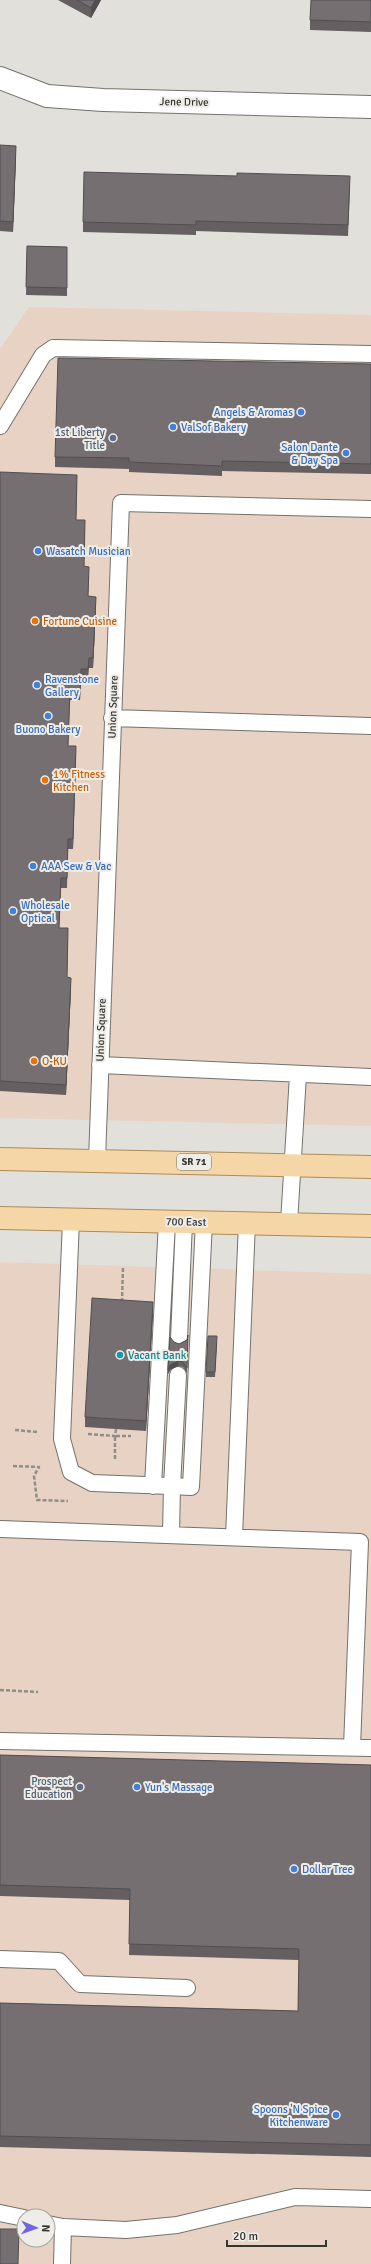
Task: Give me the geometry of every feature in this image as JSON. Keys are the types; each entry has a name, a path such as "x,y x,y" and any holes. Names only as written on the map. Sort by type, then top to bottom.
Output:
{"main road":[{"name":"SR 71","path":"0,1159 292,1164 371,1167"},
{"name":"700 East","path":"0,1218 246,1222 371,1226"}],"street":[{"name":"Jene Drive","path":"0,78 47,96 103,100 371,107"}],"lane":[{"path":"0,426 43,355 53,348 371,354"},
{"name":"Union Square","path":"97,1160 121,503 371,509"},
{"path":"112,718 371,726"},
{"path":"100,1065 298,1075 371,1077"},
{"path":"289,1223 298,1075"},
{"path":"71,1220 62,1439 71,1472 92,1483 153,1486 191,1486 185,1222"},
{"path":"153,1486 185,1222"},
{"path":"179,1339 185,1222"},
{"path":"234,1538 246,1222"},
{"path":"171,1534 178,1375"},
{"path":"0,1529 360,1542 352,1747"},
{"path":"0,1741 371,1748"},
{"path":"0,1959 58,1961 80,1984 187,1988"},
{"path":"62,2264 56,2226 126,2230 177,2225 296,2197 371,2199"},
{"path":"0,2213 16,2216"}],"path":[{"path":"122,1310 124,1266"},
{"path":"115,1462 116,1429"},
{"path":"16,1430 42,1432"},
{"path":"81,1433 115,1436"},
{"path":"13,1466 40,1466"},
{"path":"0,1690 38,1692"}],"shaded area":[{"path":"29,307 371,315 371,1126 0,1118 0,349"},
{"path":"0,1262 371,1274 371,2264 0,2264"}],"building":[{"path":"77,0 95,0 91,8"},
{"path":"311,0 371,0 371,22 310,20"},
{"path":"0,145 16,146 13,222 0,221"},
{"path":"84,172 237,176 237,173 350,176 348,225 196,221 196,225 83,222"},
{"path":"27,246 67,247 67,288 26,287"},
{"path":"58,358 371,364 371,464 222,461 222,466 129,462 129,458 55,457"},
{"path":"0,472 77,475 76,520 85,520 84,566 89,567 88,596 96,597 93,658 89,658 88,669 81,669 80,690 70,690 68,746 76,746 73,839 68,839 67,878 61,878 59,928 68,928 67,977 71,978 66,1085 0,1081"},
{"name":"Vacant Bank","path":"92,1298 153,1302 146,1421 85,1417"},
{"path":"188,1335 187,1368 183,1362 178,1361 170,1365 168,1370 170,1337 174,1342 179,1344 187,1340"},
{"path":"208,1336 217,1336 215,1372 206,1372"},
{"path":"0,1755 371,1765 371,2145 0,2136 0,2003 298,2011 299,1949 129,1944 130,1889 0,1885"},
{"path":"0,2229 16,2229 16,2248 18,2248 18,2264 0,2264"}],"place":[{"name":"Angels & Aromas","path":"301,412"},
{"name":"ValSof Bakery","path":"173,427"},
{"name":"1st Liberty Title","path":"113,438"},
{"name":"Salon Dante & Day Spa","path":"346,453"},
{"name":"Wasatch Musician","path":"38,551"},
{"name":"Fortune Cuisine","path":"35,621"},
{"name":"Ravenstone Gallery","path":"37,685"},
{"name":"Buono Bakery","path":"48,716"},
{"name":"1% Fitness Kitchen","path":"45,780"},
{"name":"AAA Sew & Vac","path":"33,866"},
{"name":"Wholesale Optical","path":"13,911"},
{"name":"O-KU","path":"34,1061"},
{"name":"Vacant Bank","path":"120,1355"},
{"name":"Prospect Education","path":"80,1787"},
{"name":"Yun's Massage","path":"137,1787"},
{"name":"Dollar Tree","path":"294,1869"},
{"name":"Spoons 'N Spice Kitchenware","path":"336,2115"}]}
